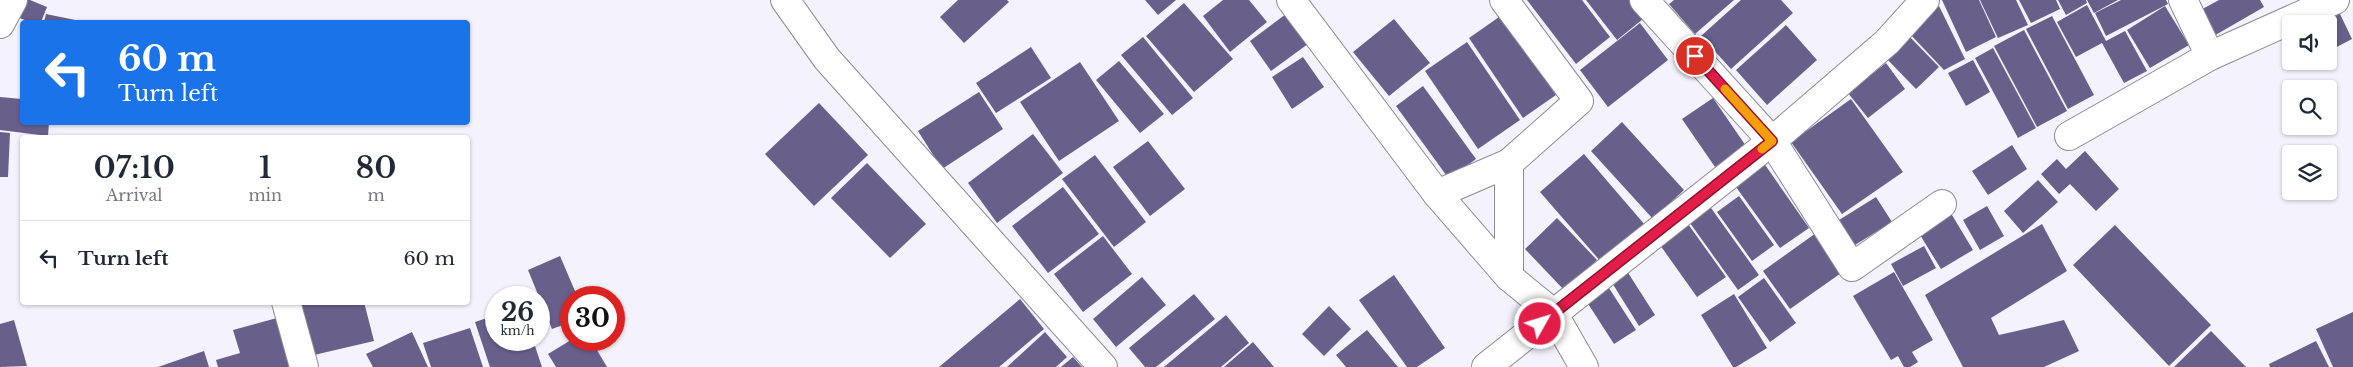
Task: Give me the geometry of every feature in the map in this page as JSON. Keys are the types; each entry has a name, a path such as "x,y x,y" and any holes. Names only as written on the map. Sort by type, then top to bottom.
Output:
{"street":[{"path":"0,24 13,0"},
{"path":"785,0 827,59 1103,367"},
{"path":"1291,0 1437,194 1509,277 1553,313 1584,367"},
{"path":"1437,194 1509,163 1579,101 1504,0"},
{"path":"1644,0 1772,141 1852,267 1942,204"},
{"path":"1486,367 1772,141 1887,42 1925,0"},
{"path":"2183,0 2210,56"},
{"path":"2069,136 2210,56 2335,0"},
{"path":"1509,163 1509,277"},
{"path":"287,305 304,367"}],"building":[{"path":"14,0 30,0 47,7 42,20 25,20 9,14"},
{"path":"958,0 1007,0 1009,2 964,43 940,17"},
{"path":"1145,0 1176,0 1158,15"},
{"path":"1223,0 1249,0 1267,22 1230,52 1203,16"},
{"path":"1527,0 1582,0 1610,37 1576,64"},
{"path":"1586,0 1629,0 1643,19 1617,40"},
{"path":"1674,0 1734,0 1695,34 1669,4"},
{"path":"1741,0 1781,0 1793,13 1731,69 1701,36"},
{"path":"1942,0 1979,0 1996,37 1966,52"},
{"path":"1980,0 2016,0 2028,25 1998,38"},
{"path":"2019,0 2056,0 2060,9 2031,23"},
{"path":"2058,0 2086,0 2087,3 2066,15"},
{"path":"2087,0 2118,0 2094,13"},
{"path":"2121,0 2166,0 2168,4 2106,36 2095,13"},
{"path":"2219,0 2260,0 2264,7 2212,37 2197,12"},
{"path":"1184,3 1233,59 1194,92 1146,36"},
{"path":"2087,5 2106,41 2125,31 2147,71 2124,83 2102,43 2076,57 2057,22"},
{"path":"1939,6 1965,59 1944,70 1909,33"},
{"path":"2165,6 2189,45 2150,68 2127,30"},
{"path":"1290,11 1312,41 1271,71 1250,41"},
{"path":"2339,12 2352,39 2337,47 2337,15 2333,15"},
{"path":"46,14 75,20 44,20"},
{"path":"1502,15 1556,95 1523,118 1469,38"},
{"path":"2052,16 2094,95 2068,109 2026,29"},
{"path":"1394,19 1430,63 1389,96 1353,52"},
{"path":"1640,23 1668,60 1608,107 1580,70"},
{"path":"1786,25 1817,60 1767,105 1736,70"},
{"path":"2024,30 2067,111 2037,127 1994,46"},
{"path":"1908,35 1939,67 1916,89 1885,57"},
{"path":"1143,37 1193,98 1172,115 1121,55"},
{"path":"1467,42 1520,120 1478,149 1425,71"},
{"path":"1031,47 1051,78 996,113 976,83"},
{"path":"1993,48 2036,128 2018,138 1975,58"},
{"path":"1303,57 1324,87 1292,109 1272,77"},
{"path":"1973,60 1990,92 1966,106 1948,73"},
{"path":"1119,61 1164,114 1140,133 1096,80"},
{"path":"1080,62 1119,121 1059,161 1020,102"},
{"path":"1886,63 1905,89 1868,118 1848,93"},
{"path":"1423,86 1476,159 1449,179 1396,106"},
{"path":"979,92 1003,129 942,169 918,131"},
{"path":"0,97 20,99 20,125 49,125 48,135 0,130"},
{"path":"1713,98 1746,146 1715,167 1682,119"},
{"path":"1851,99 1903,172 1842,214 1791,142"},
{"path":"819,103 868,155 814,206 765,154"},
{"path":"1622,122 1684,190 1653,219 1591,151"},
{"path":"0,132 10,133 8,177 0,177"},
{"path":"1033,134 1063,173 997,223 968,183"},
{"path":"1148,141 1185,189 1150,216 1113,167"},
{"path":"2012,145 2027,169 1988,195 1972,171"},
{"path":"2085,151 2119,189 2096,211 2070,184 2059,194 2041,174 2057,159 2066,169"},
{"path":"1584,154 1645,225 1602,263 1540,192"},
{"path":"1095,155 1146,222 1114,247 1062,179"},
{"path":"1761,159 1809,228 1780,248 1731,180"},
{"path":"867,163 926,224 890,258 831,198"},
{"path":"2038,180 2058,202 2023,233 2004,211"},
{"path":"1063,187 1099,234 1048,273 1012,226"},
{"path":"1739,196 1774,245 1752,261 1717,212"},
{"path":"1876,197 1892,222 1855,245 1839,220"},
{"path":"1706,201 1759,275 1738,290 1685,216"},
{"path":"1987,206 2004,236 1980,250 1963,220"},
{"path":"1949,210 1973,250 1941,269 1917,230"},
{"path":"1557,218 1597,260 1565,291 1525,249"},
{"path":"1688,224 1726,277 1697,297 1660,245"},
{"path":"2042,224 2067,271 1991,318 1999,335 2064,320 2079,351 2044,367 1963,367 1925,295"},
{"path":"2115,225 2211,325 2169,366 2073,265"},
{"path":"1816,233 1844,271 1790,309 1763,271"},
{"path":"1103,236 1132,274 1083,312 1054,274"},
{"path":"1924,246 1936,268 1903,286 1891,264"},
{"path":"560,256 573,286 560,286 560,326 552,329 550,324 550,286 535,286 528,270"},
{"path":"1625,268 1655,315 1639,326 1609,278"},
{"path":"1894,272 1933,340 1912,352 1918,362 1910,367 1904,367 1898,356 1891,360 1853,296"},
{"path":"1394,275 1445,348 1417,367 1407,367 1359,300"},
{"path":"1142,277 1166,305 1116,347 1093,319"},
{"path":"1764,278 1796,323 1770,342 1738,297"},
{"path":"1607,285 1636,330 1614,344 1585,299"},
{"path":"1194,294 1215,319 1156,367 1145,367 1129,348"},
{"path":"1734,294 1767,348 1736,367 1733,367 1701,315"},
{"path":"1020,299 1044,329 999,367 939,367"},
{"path":"301,305 365,305 374,341 314,355"},
{"path":"1329,306 1351,329 1324,356 1302,334"},
{"path":"2353,312 2353,367 2333,367 2316,329"},
{"path":"1226,315 1249,343 1221,367 1164,367"},
{"path":"277,318 291,367 218,367 216,360 240,353 233,330"},
{"path":"485,319 485,351 537,351 542,367 490,367 475,322"},
{"path":"14,320 27,366 0,367 0,324"},
{"path":"470,328 483,367 431,367 423,343"},
{"path":"1367,330 1398,367 1346,367 1336,355"},
{"path":"2211,331 2246,367 2174,367"},
{"path":"412,332 428,367 373,367 366,354"},
{"path":"1045,332 1067,357 1056,367 1007,367"},
{"path":"2316,341 2329,367 2270,367 2269,364"},
{"path":"1253,342 1274,367 1224,367"},
{"path":"560,347 560,351 598,351 607,367 556,367 548,354"},
{"path":"204,351 209,367 158,367"},
{"path":"1073,357 1082,367 1061,367"}],"slow traffic":[{"path":"1725,89 1772,141 1762,149"}],"route":[{"path":"1540,324 1772,141 1695,56"}]}
